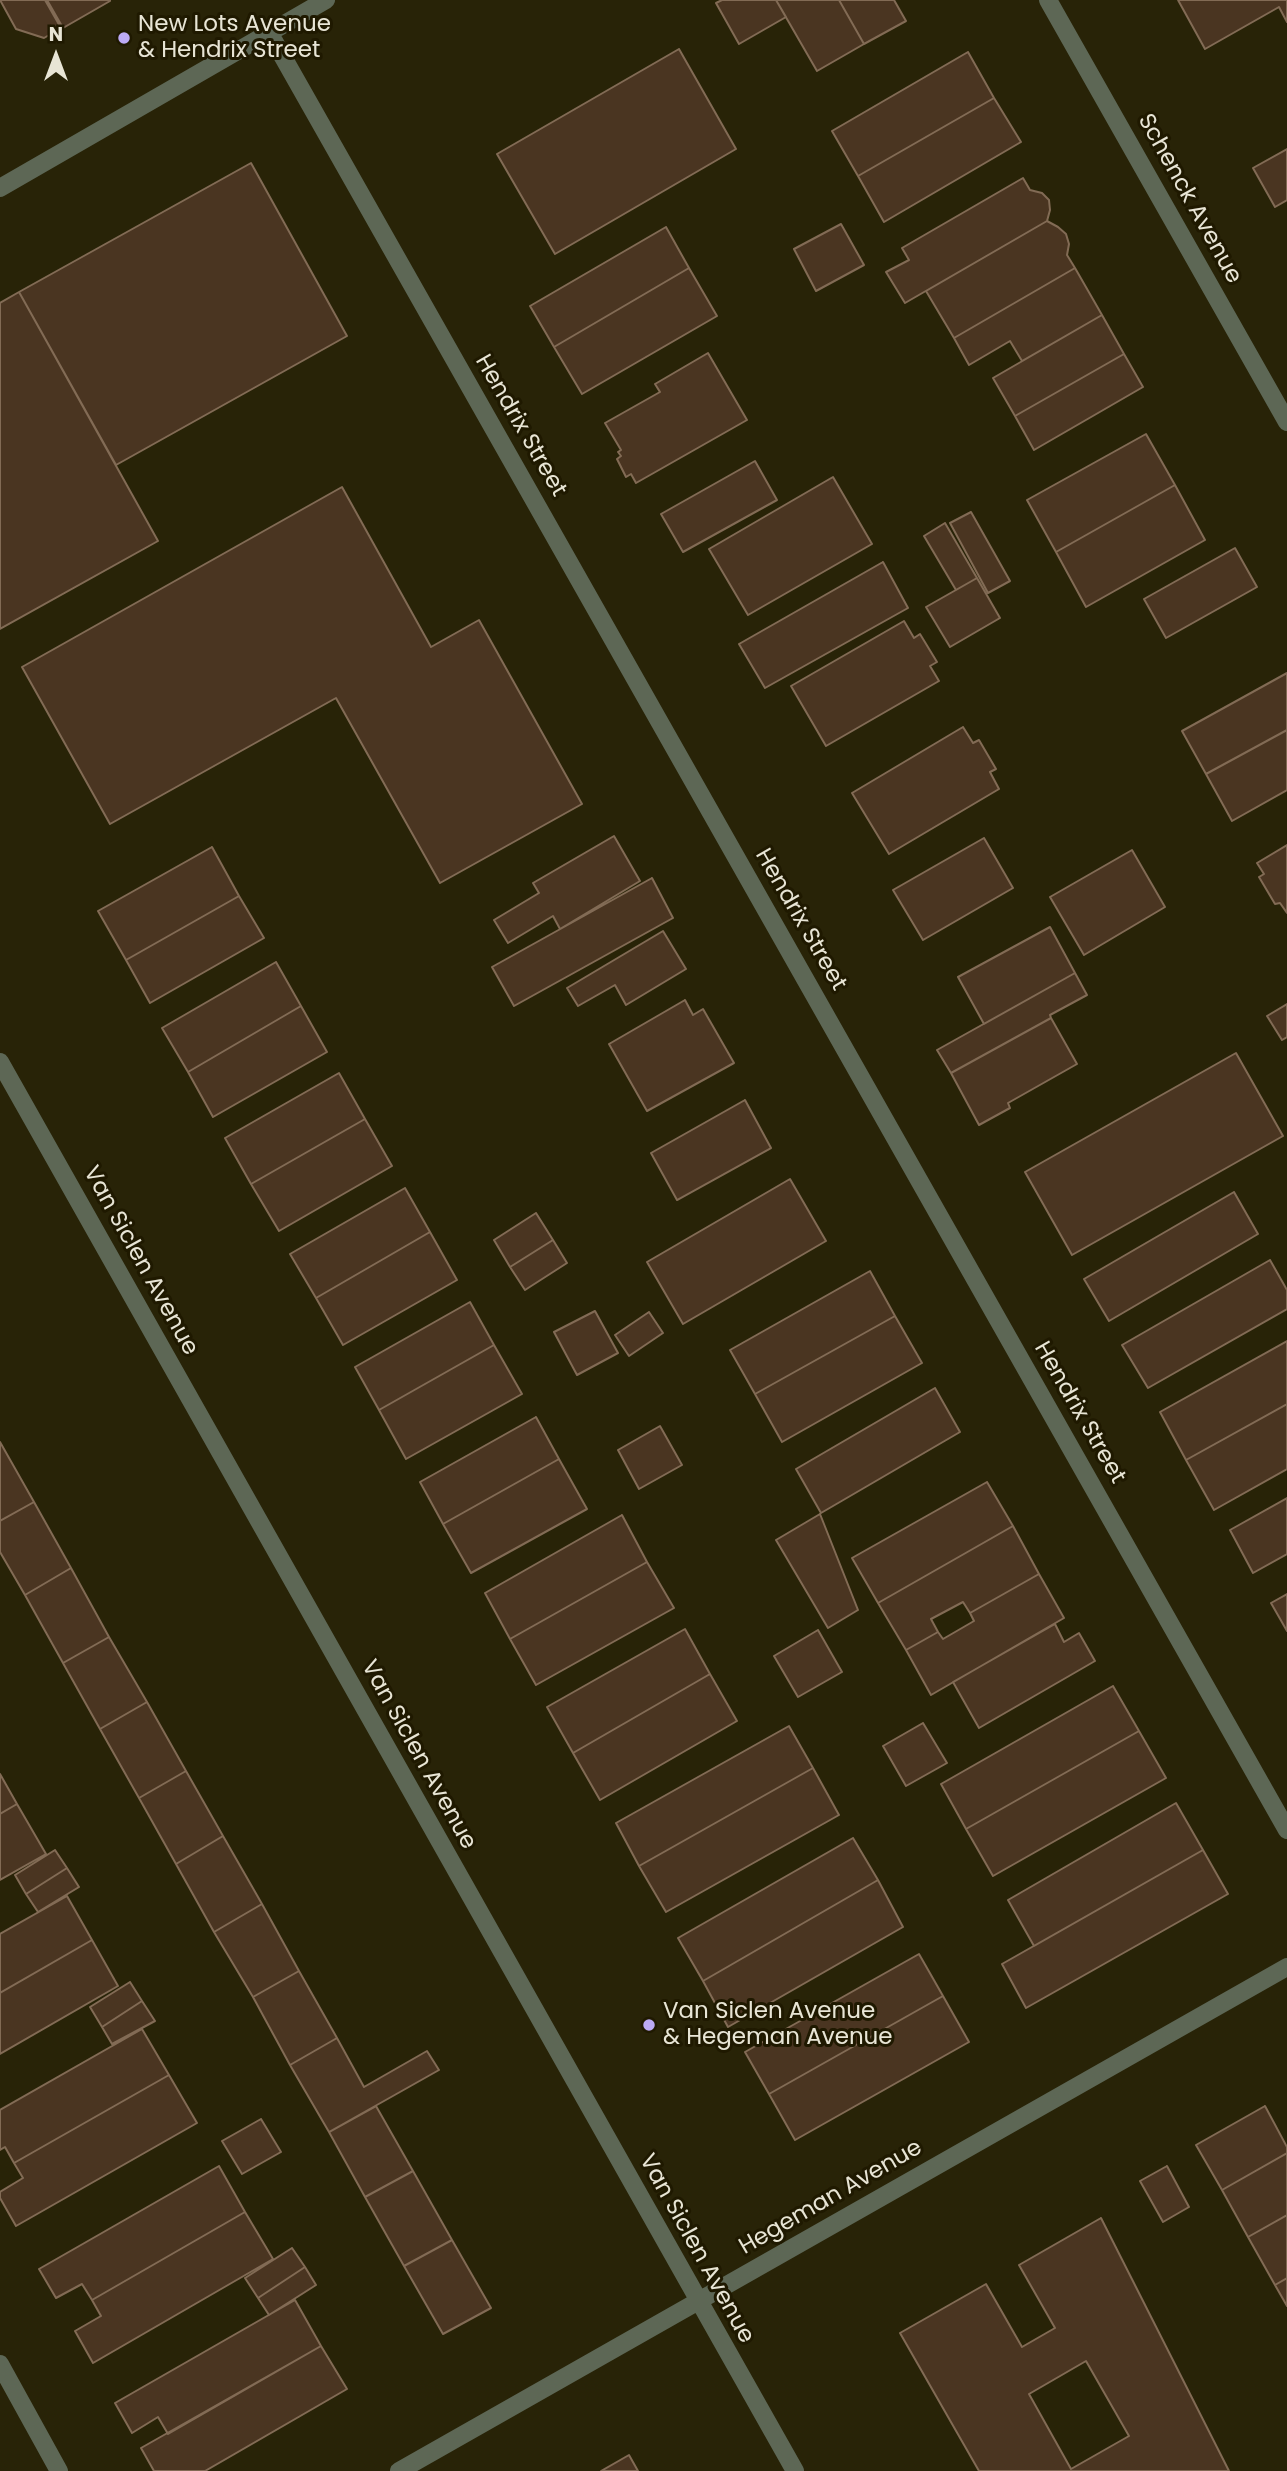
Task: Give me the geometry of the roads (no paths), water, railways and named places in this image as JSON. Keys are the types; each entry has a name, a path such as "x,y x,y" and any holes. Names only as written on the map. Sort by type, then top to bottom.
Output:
{"street":[{"path":"0,188 326,0"},
{"name":"Schenck Avenue","path":"1048,0 1287,422"},
{"name":"Hendrix Street","path":"271,34 1287,1830"},
{"name":"Van Siclen Avenue","path":"0,1062 697,2302 795,2471"},
{"name":"Hegeman Avenue","path":"399,2471 1287,1967"},
{"path":"0,2364 59,2471"}],"place":[{"name":"New Lots Avenue & Hendrix Street","path":"124,38"},
{"name":"Van Siclen Avenue & Hegeman Avenue","path":"649,2025"}]}
